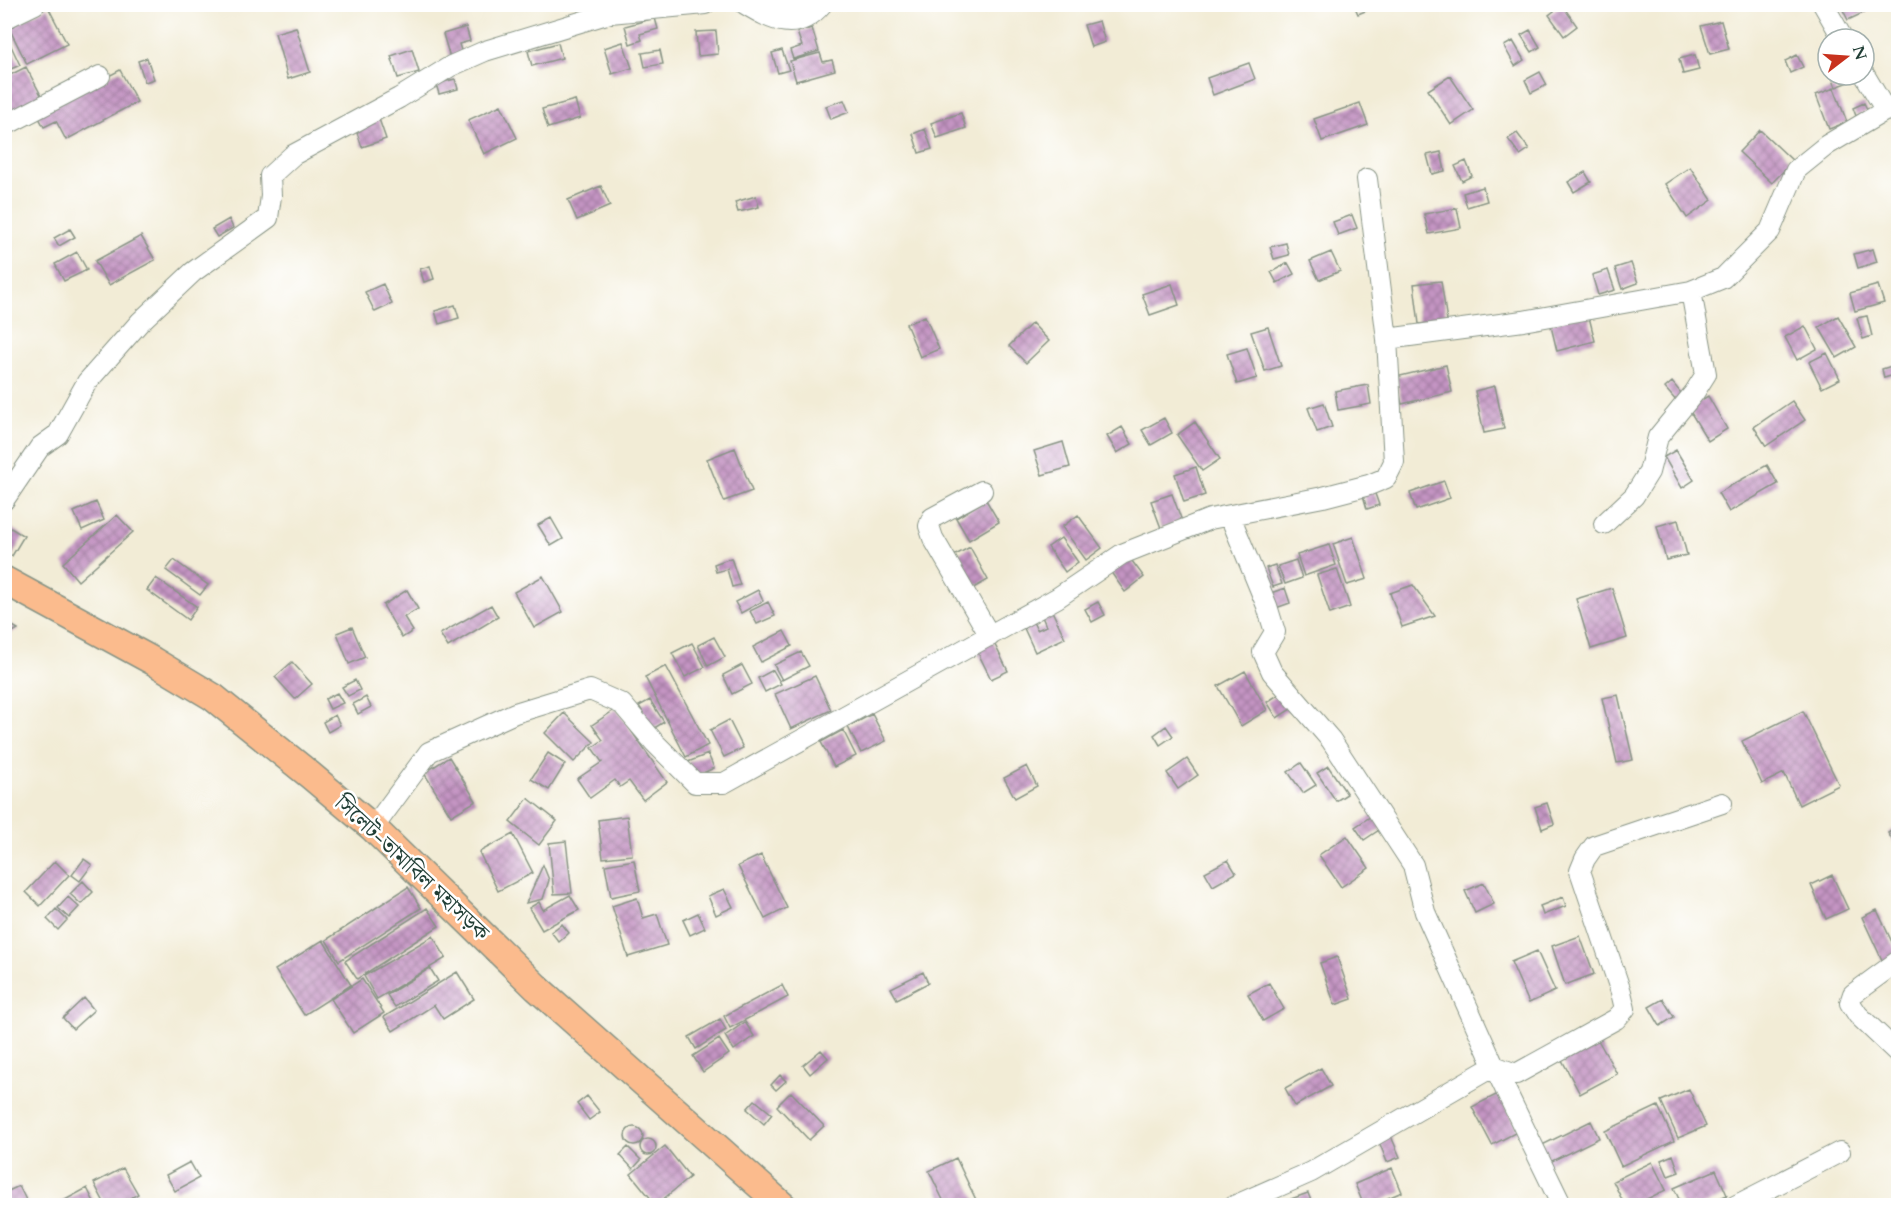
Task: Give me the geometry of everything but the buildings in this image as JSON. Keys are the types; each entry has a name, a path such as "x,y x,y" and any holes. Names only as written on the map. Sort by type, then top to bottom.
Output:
{"highway":[{"name":"সিলেট-তামাবিল মহাসড়ক","path":"4,580 153,661 213,697 373,828 537,988 783,1206"}],"street":[{"path":"4,18 35,4"},
{"path":"4,500 40,447 58,434 87,382 140,322 193,272 268,218 271,196 270,176 292,155 399,98 451,66 485,51 611,9 705,4"},
{"path":"745,4 769,18 793,24 814,14 822,4"},
{"path":"1823,4 1836,27"},
{"path":"4,126 100,76"},
{"path":"1388,339 1523,321 1691,291 1724,278 1770,231 1796,170 1827,145 1892,107 1875,87"},
{"path":"373,828 429,752 515,713 590,690 622,704 695,783 724,783 1057,598 1122,554 1210,519 1323,497 1386,478 1394,462 1388,339 1367,179"},
{"path":"1604,524 1634,496 1649,472 1658,437 1706,375 1691,291"},
{"path":"982,491 932,518 929,526 933,538 990,636"},
{"path":"1230,516 1267,606 1275,632 1263,652 1272,672 1331,740 1413,866 1425,912 1494,1066 1562,1206"},
{"path":"1494,1066 1515,1074 1616,1019 1625,1009 1580,871 1594,846 1722,803"},
{"path":"1899,961 1853,994 1850,1004 1858,1016 1899,1053"},
{"path":"1234,1206 1311,1172 1494,1066"},
{"path":"1735,1206 1840,1152"}]}
